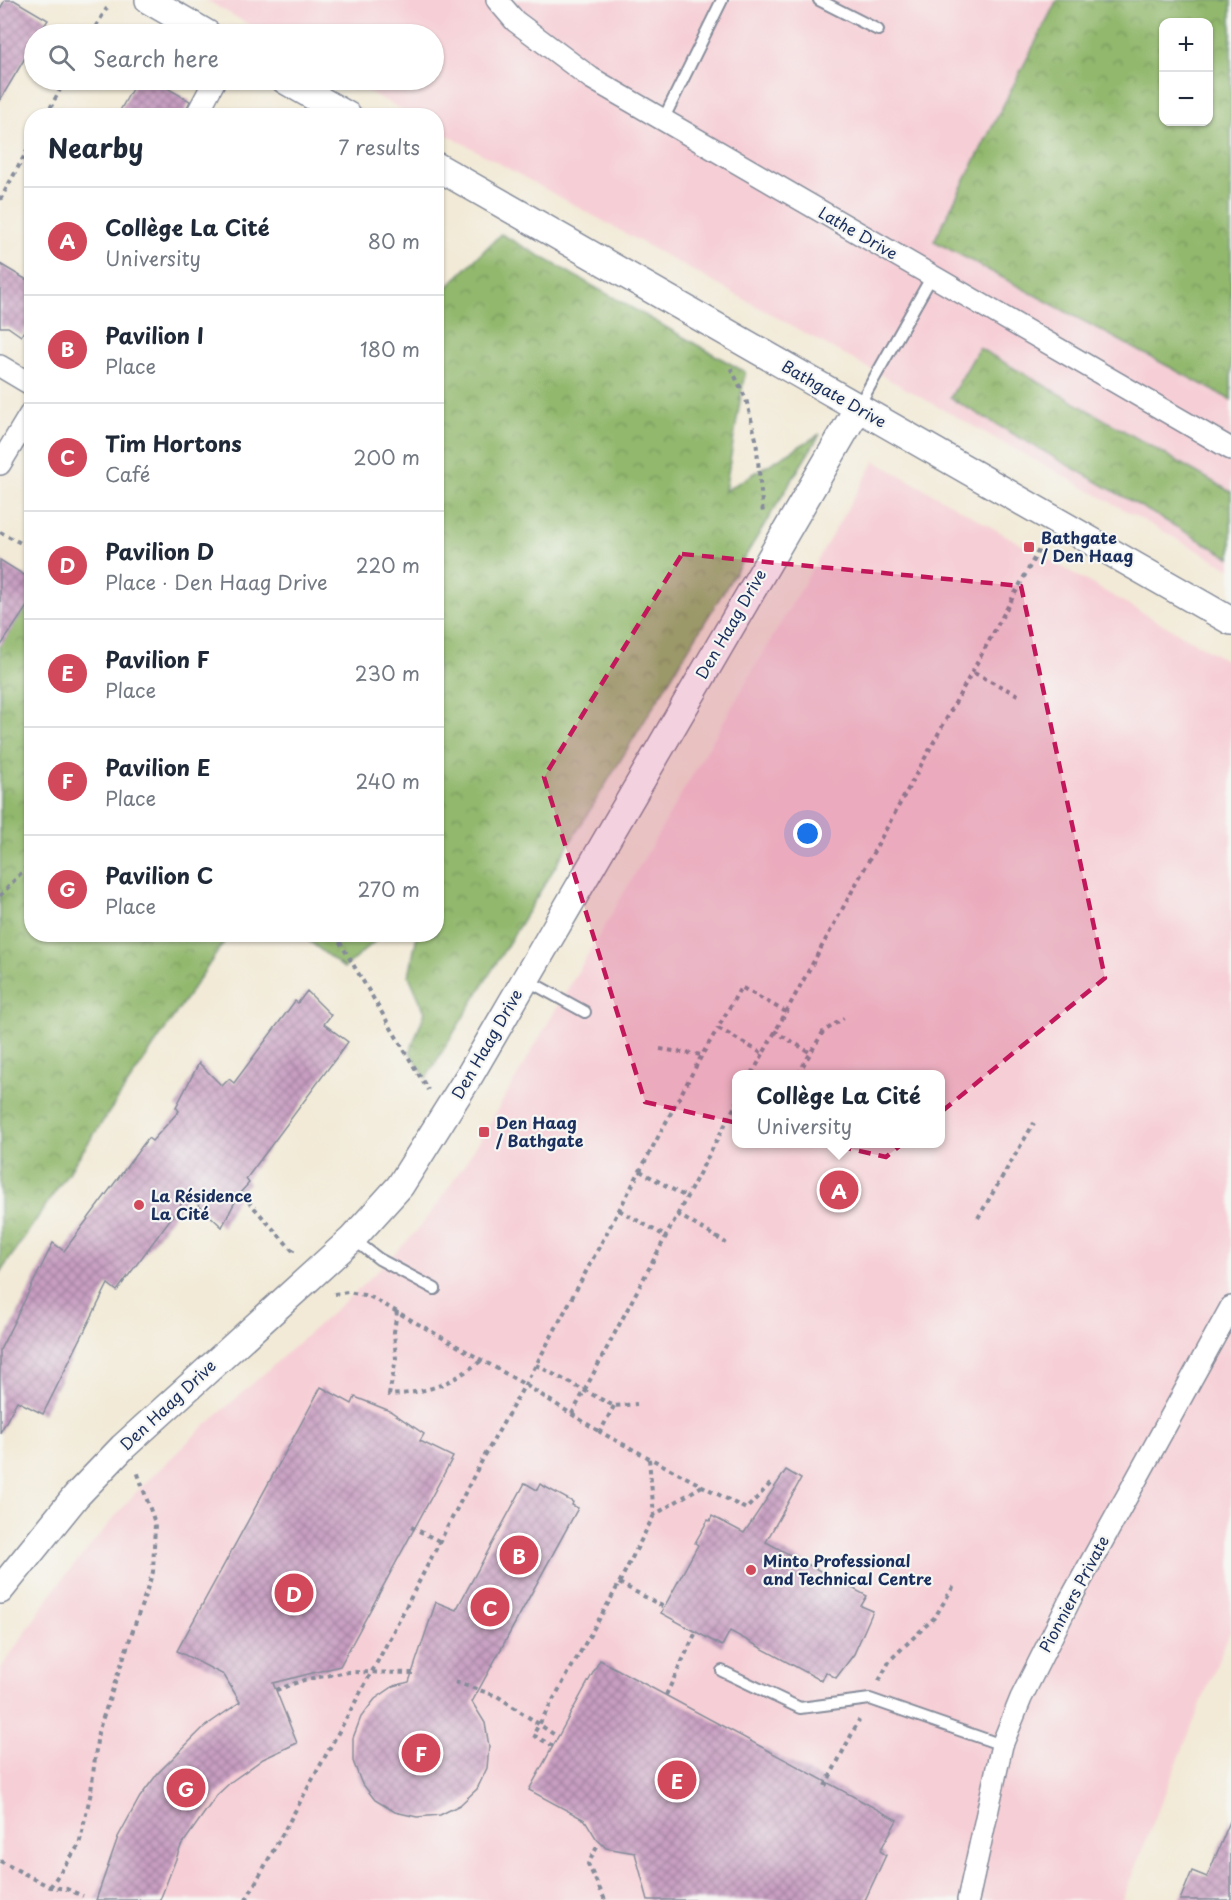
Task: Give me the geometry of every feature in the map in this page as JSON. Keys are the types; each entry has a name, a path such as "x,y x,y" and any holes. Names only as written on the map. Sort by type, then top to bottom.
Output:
{"street":[{"path":"149,0 190,24"},
{"name":"Lathe Drive","path":"497,0 515,21 591,78 1231,449"},
{"path":"200,108 210,90"},
{"path":"302,90 334,108"},
{"name":"Bathgate Drive","path":"444,171 1231,621"},
{"path":"0,366 24,381"},
{"name":"Den Haag Drive","path":"0,1590 61,1513 123,1447 352,1239 399,1186 445,1116 858,408"},
{"path":"0,464 24,424"},
{"name":"Pionniers Private","path":"968,1900 1002,1745 1042,1653 1231,1308"}],"lane":[{"path":"663,120 722,0"},
{"path":"819,0 878,30"},
{"path":"858,408 932,276"},
{"path":"525,979 585,1012"},
{"path":"352,1239 379,1259 435,1289"},
{"path":"722,1671 800,1708 870,1699 1002,1745"}],"path":[{"path":"98,24 107,8"},
{"path":"50,108 60,90"},
{"path":"0,200 24,156"},
{"path":"728,362 746,399 756,439 763,514 777,545"},
{"path":"754,1070 974,673 1043,542 1059,522"},
{"path":"0,531 24,544"},
{"path":"974,673 1022,698"},
{"path":"0,896 24,870"},
{"path":"340,942 445,1116"},
{"path":"246,1900 380,1657 439,1541 741,987 786,1012"},
{"path":"800,1070 822,1032 844,1018"},
{"path":"718,1028 763,1054"},
{"path":"774,1031 811,1053"},
{"path":"660,1049 702,1055"},
{"path":"572,1414 732,1111"},
{"path":"978,1218 1034,1123"},
{"path":"640,1171 686,1197"},
{"path":"248,1201 293,1251 288,1263"},
{"path":"619,1210 665,1236"},
{"path":"677,1214 726,1243"},
{"path":"330,1294 348,1292 369,1296 524,1384 600,1432 746,1509 772,1481"},
{"path":"396,1311 394,1332 396,1359 388,1395 421,1393 443,1386 482,1360"},
{"path":"536,1365 614,1406 637,1404"},
{"path":"600,1432 614,1406"},
{"path":"50,1887 79,1845 92,1792 98,1732 153,1572 155,1523 140,1476 123,1447"},
{"path":"649,1458 654,1515"},
{"path":"553,1746 533,1736 619,1583 654,1515 702,1486"},
{"path":"411,1527 439,1541"},
{"path":"619,1583 664,1607"},
{"path":"666,1695 696,1632"},
{"path":"276,1690 307,1679 349,1672 415,1673"},
{"path":"455,1682 497,1696 558,1737"},
{"path":"597,1847 588,1864 605,1900"},
{"path":"0,1862 50,1887 66,1889 83,1896"}],"highlighted area":[{"path":"682,554 1021,586 1105,978 886,1157 645,1102 544,777"}],"shaded area":[{"path":"206,0 1231,0 1231,569 444,133 444,108 399,108 366,90 444,90 444,24 248,24"},
{"path":"875,461 1231,663 1231,1629 1122,1900 0,1900 0,1670 56,1587 136,1492 195,1435 364,1284 415,1233 437,1205 477,1145"}],"green space":[{"path":"1057,0 1231,0 1231,400 934,241"},
{"path":"501,234 745,372 725,491 820,434 426,1078 410,1052 425,1012 409,976 416,942 444,942 444,290"},
{"path":"979,348 1231,492 1231,558 950,398"},
{"path":"24,610 24,942 224,942 0,1273 0,645"},
{"path":"310,942 374,942 344,968"}],"building":[{"path":"5,0 14,0 48,20 45,24 24,24 24,60 0,100 0,9"},
{"path":"131,90 171,90 190,101 187,108 121,108"},
{"path":"0,264 24,278 24,331 21,336 8,327 0,327"},
{"path":"0,560 24,575 24,611 0,647"},
{"name":"La Résidence La Cité","path":"307,991 331,1015 324,1024 348,1042 246,1179 249,1183 239,1194 222,1227 188,1195 117,1291 108,1284 43,1414 17,1401 0,1433 0,1350 53,1243 64,1251 148,1138 152,1141 179,1111 176,1107 199,1063 222,1086 229,1079 234,1083 295,1001 298,1003"},
{"path":"321,1387 352,1404 355,1397 390,1411 424,1434 420,1441 453,1457 340,1666 273,1683 297,1743 263,1759 217,1795 181,1846 160,1900 96,1900 118,1837 140,1797 158,1773 204,1727 240,1702 224,1675 177,1651"},
{"name":"Minto Professional and Technical Centre","path":"786,1470 801,1479 766,1542 867,1596 861,1606 873,1611 854,1654 836,1678 826,1672 822,1681 730,1631 722,1646 661,1613 698,1545 695,1543 708,1520 710,1521 712,1516 744,1533"},
{"path":"525,1483 537,1490 540,1484 573,1502 572,1505 578,1508 472,1702 485,1723 489,1746 487,1768 477,1789 460,1805 440,1815 417,1817 395,1812 375,1800 361,1782 353,1761 353,1738 361,1717 375,1699 394,1686 409,1682 436,1602 456,1610"},
{"path":"600,1660 897,1820 880,1851 886,1855 865,1900 648,1900 635,1853 606,1848 596,1838 585,1820 529,1790"},
{"path":"1231,1819 1231,1900 1180,1900 1192,1871 1207,1877"}],"place":[{"name":"Bathgate / Den Haag","path":"1029,547"},
{"name":"Den Haag / Bathgate","path":"484,1132"},
{"name":"Collège La Cité","path":"839,1190"},
{"name":"La Résidence La Cité","path":"139,1205"},
{"name":"Pavilion I","path":"519,1555"},
{"name":"Minto Professional and Technical Centre","path":"751,1570"},
{"name":"Pavilion D","path":"294,1593"},
{"name":"Tim Hortons","path":"490,1607"},
{"name":"Pavilion E","path":"421,1753"},
{"name":"Pavilion F","path":"677,1780"},
{"name":"Pavilion C","path":"186,1788"}]}
